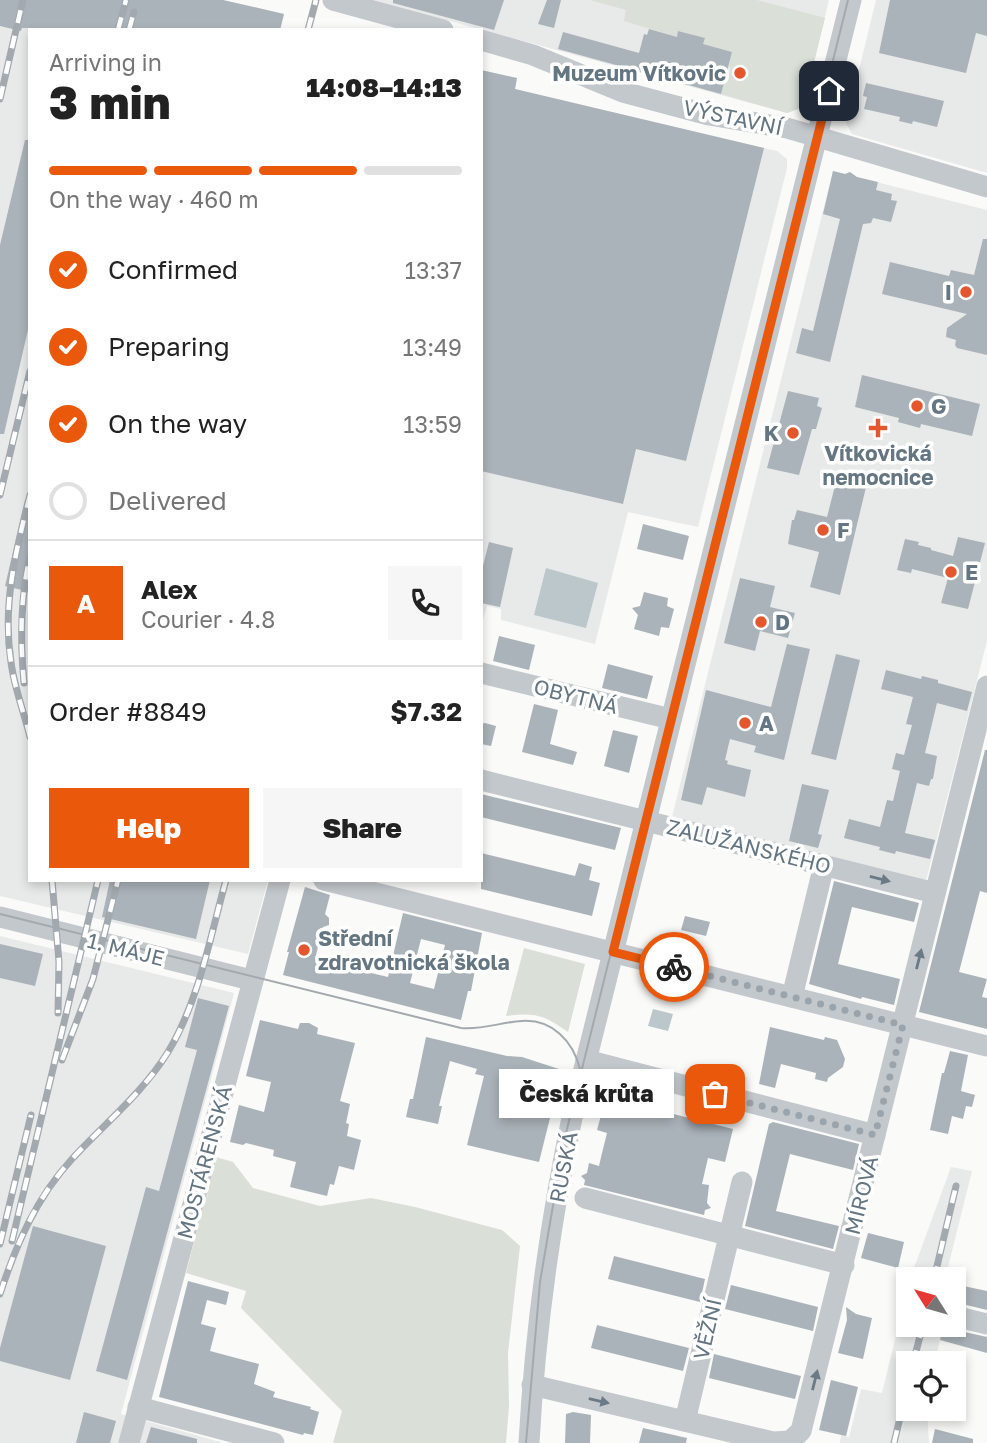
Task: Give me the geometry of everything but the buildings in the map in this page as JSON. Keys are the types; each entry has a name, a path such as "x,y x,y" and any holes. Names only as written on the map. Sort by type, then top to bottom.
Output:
{"street":[{"path":"333,0 436,28"},
{"name":"RUSKÁ","path":"529,1443 532,1385 549,1238 561,1170 586,1060 852,0"},
{"name":"VÝSTAVNÍ","path":"483,41 533,55 623,92 709,115 787,128 987,187"},
{"name":"OBYTNÁ","path":"483,673 671,719"},
{"name":"MÍROVÁ","path":"532,1385 779,1443 798,1436 804,1425 987,686"},
{"name":"ZALUŽANSKÉHO","path":"483,780 935,893"},
{"path":"792,998 824,865"},
{"name":"MOSTÁRENSKÁ","path":"129,1443 279,882"},
{"path":"341,882 399,889 613,952 987,1046"},
{"name":"1. MÁJE","path":"0,917 251,980"},
{"path":"586,1060 875,1135"},
{"name":"VĚŽNÍ","path":"685,1421 743,1182"},
{"path":"584,1198 844,1265"},
{"path":"966,1319 987,1324"},
{"path":"138,1407 274,1443"}],"shaded area":[{"path":"0,0 222,0 284,14 280,28 28,28 28,882 267,882 248,954 0,896"},
{"path":"373,0 829,0 803,107 787,113"},
{"path":"590,0 757,0 825,18 803,107 787,113 721,94 726,74 729,75 731,68 728,67 732,52 703,44 704,38 679,31 677,37 624,21 626,10"},
{"path":"876,0 987,0 987,173 852,134 846,123"},
{"path":"483,70 517,78 515,89 777,151 787,159 787,168 698,527 628,512 595,644 501,620 501,609 487,606 483,620"},
{"name":"Vítkovická nemocnice","path":"833,171 987,210 987,641 926,881 672,817"},
{"path":"546,568 598,583 586,628 534,615"},
{"path":"0,936 234,993 121,1414 224,1443 0,1443"},
{"path":"524,948 585,964 568,1032 539,1016 506,1016"},
{"path":"653,1009 673,1014 668,1031 648,1026"},
{"path":"216,1157 233,1162 253,1188 320,1206 371,1198 415,1207 502,1230 520,1246 508,1353 509,1406 506,1443 333,1443 342,1411 241,1308 246,1291 186,1273"},
{"path":"951,1167 972,1171 948,1267 914,1267"},
{"path":"896,1335 940,1337 938,1351 896,1351 896,1421 928,1421 929,1443 840,1443 841,1435 849,1437 861,1389 882,1393"}],"tram line":[{"path":"526,1443 540,1282 564,1141 848,0"},
{"path":"0,914 461,1028 533,1021 560,1034 572,1049 580,1069"}],"railway":[{"path":"0,99 23,0"},
{"path":"119,28 126,0"},
{"path":"309,28 316,0"},
{"path":"130,28 134,12"},
{"path":"0,495 28,379"},
{"path":"28,503 15,557 8,619 12,671 28,730"},
{"path":"24,683 22,620 28,567"},
{"path":"52,882 59,962 58,1013"},
{"path":"12,1241 98,882"},
{"path":"62,1060 93,979 117,882"},
{"path":"0,1294 20,1240 48,1190 72,1159 147,1081 179,1032 196,990 225,882"},
{"path":"0,1244 31,1115"},
{"path":"937,1267 956,1186"},
{"path":"916,1351 920,1337"},
{"path":"894,1443 899,1421"}],"way so far":[{"path":"674,967 903,1025 875,1135 715,1094"}],"place":[{"name":"Muzeum Vítkovic","path":"740,73"},
{"name":"I","path":"966,292"},
{"name":"G","path":"917,406"},
{"name":"Vítkovická nemocnice","path":"878,428"},
{"name":"K","path":"793,433"},
{"name":"F","path":"823,530"},
{"name":"E","path":"951,572"},
{"name":"D","path":"761,622"},
{"name":"A","path":"745,723"},
{"name":"Střední zdravotnická škola","path":"304,950"},
{"name":"Česká krůta","path":"715,1094"}],"route":[{"path":"674,967 613,952 829,91"}]}
